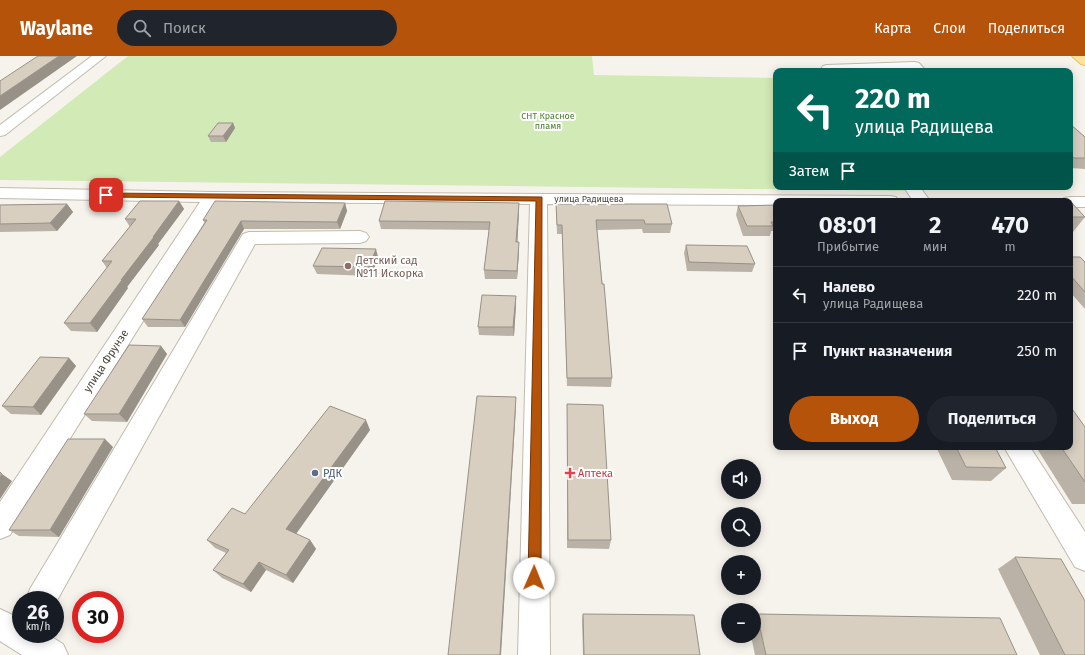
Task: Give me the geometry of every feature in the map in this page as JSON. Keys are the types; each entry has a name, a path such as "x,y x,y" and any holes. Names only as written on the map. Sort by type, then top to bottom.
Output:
{"main road":[{"path":"1078,56 1085,61"}],"street":[{"path":"0,132 100,56"},
{"path":"884,68 915,66 917,68"},
{"name":"улица Радищева","path":"0,193 212,197 773,200"},
{"name":"улица Фрунзе","path":"0,526 212,197"},
{"path":"534,655 539,199"},
{"path":"1073,202 1085,202"},
{"path":"46,591 250,238 360,237"},
{"path":"1018,450 1085,557"},
{"path":"32,643 52,655"}],"green space":[{"name":"СНТ Красное пламя","path":"128,56 592,56 594,75 773,78 773,189 0,180 0,157"},
{"name":"СНТ Красное пламя","path":"836,190 920,190 920,191"}],"building":[{"path":"38,56 59,56 0,96 0,81"},
{"path":"218,123 233,123 223,136 208,136"},
{"path":"1073,127 1085,137 1085,158 1074,158"},
{"path":"140,201 179,201 90,323 64,323 112,261 102,261 136,219 125,219"},
{"path":"215,201 345,203 337,222 241,221 180,320 142,319 207,220 203,220"},
{"path":"385,201 519,203 516,242 519,242 517,271 484,270 490,222 379,221"},
{"path":"67,204 50,223 0,224 0,205"},
{"path":"556,204 667,204 672,224 645,224 644,220 596,220 602,284 604,284 612,378 567,378 562,225 557,225"},
{"path":"1073,204 1085,217 1073,217"},
{"path":"773,205 773,222 771,222 773,226 747,226 738,206"},
{"path":"686,245 747,246 755,264 689,262"},
{"path":"322,248 376,249 369,267 313,266"},
{"path":"1073,257 1080,257 1085,262 1085,292 1073,278"},
{"path":"482,295 516,296 513,327 478,327"},
{"path":"129,345 161,346 119,414 84,414"},
{"path":"40,357 69,358 33,407 2,406"},
{"path":"477,396 516,397 500,655 448,655"},
{"path":"567,404 603,405 611,540 568,540"},
{"name":"РДК","path":"330,406 366,420 286,529 310,540 286,575 259,562 243,584 213,570 229,550 207,540 232,508 245,514"},
{"path":"1073,410 1085,427 1085,482 1063,450 1073,450"},
{"path":"68,439 105,439 50,530 9,530"},
{"path":"958,450 997,450 1006,468 966,467"},
{"path":"1015,557 1061,559 1085,601 1085,655 1065,655"},
{"path":"583,614 694,615 700,655 584,655"},
{"path":"761,614 1000,618 1017,655 766,655 761,632"}],"place":[{"name":"Детский сад №11 Искорка","path":"348,266"},
{"name":"РДК","path":"315,473"},
{"name":"Аптека","path":"570,473"}],"route":[{"path":"106,195 539,199 534,578"}]}
